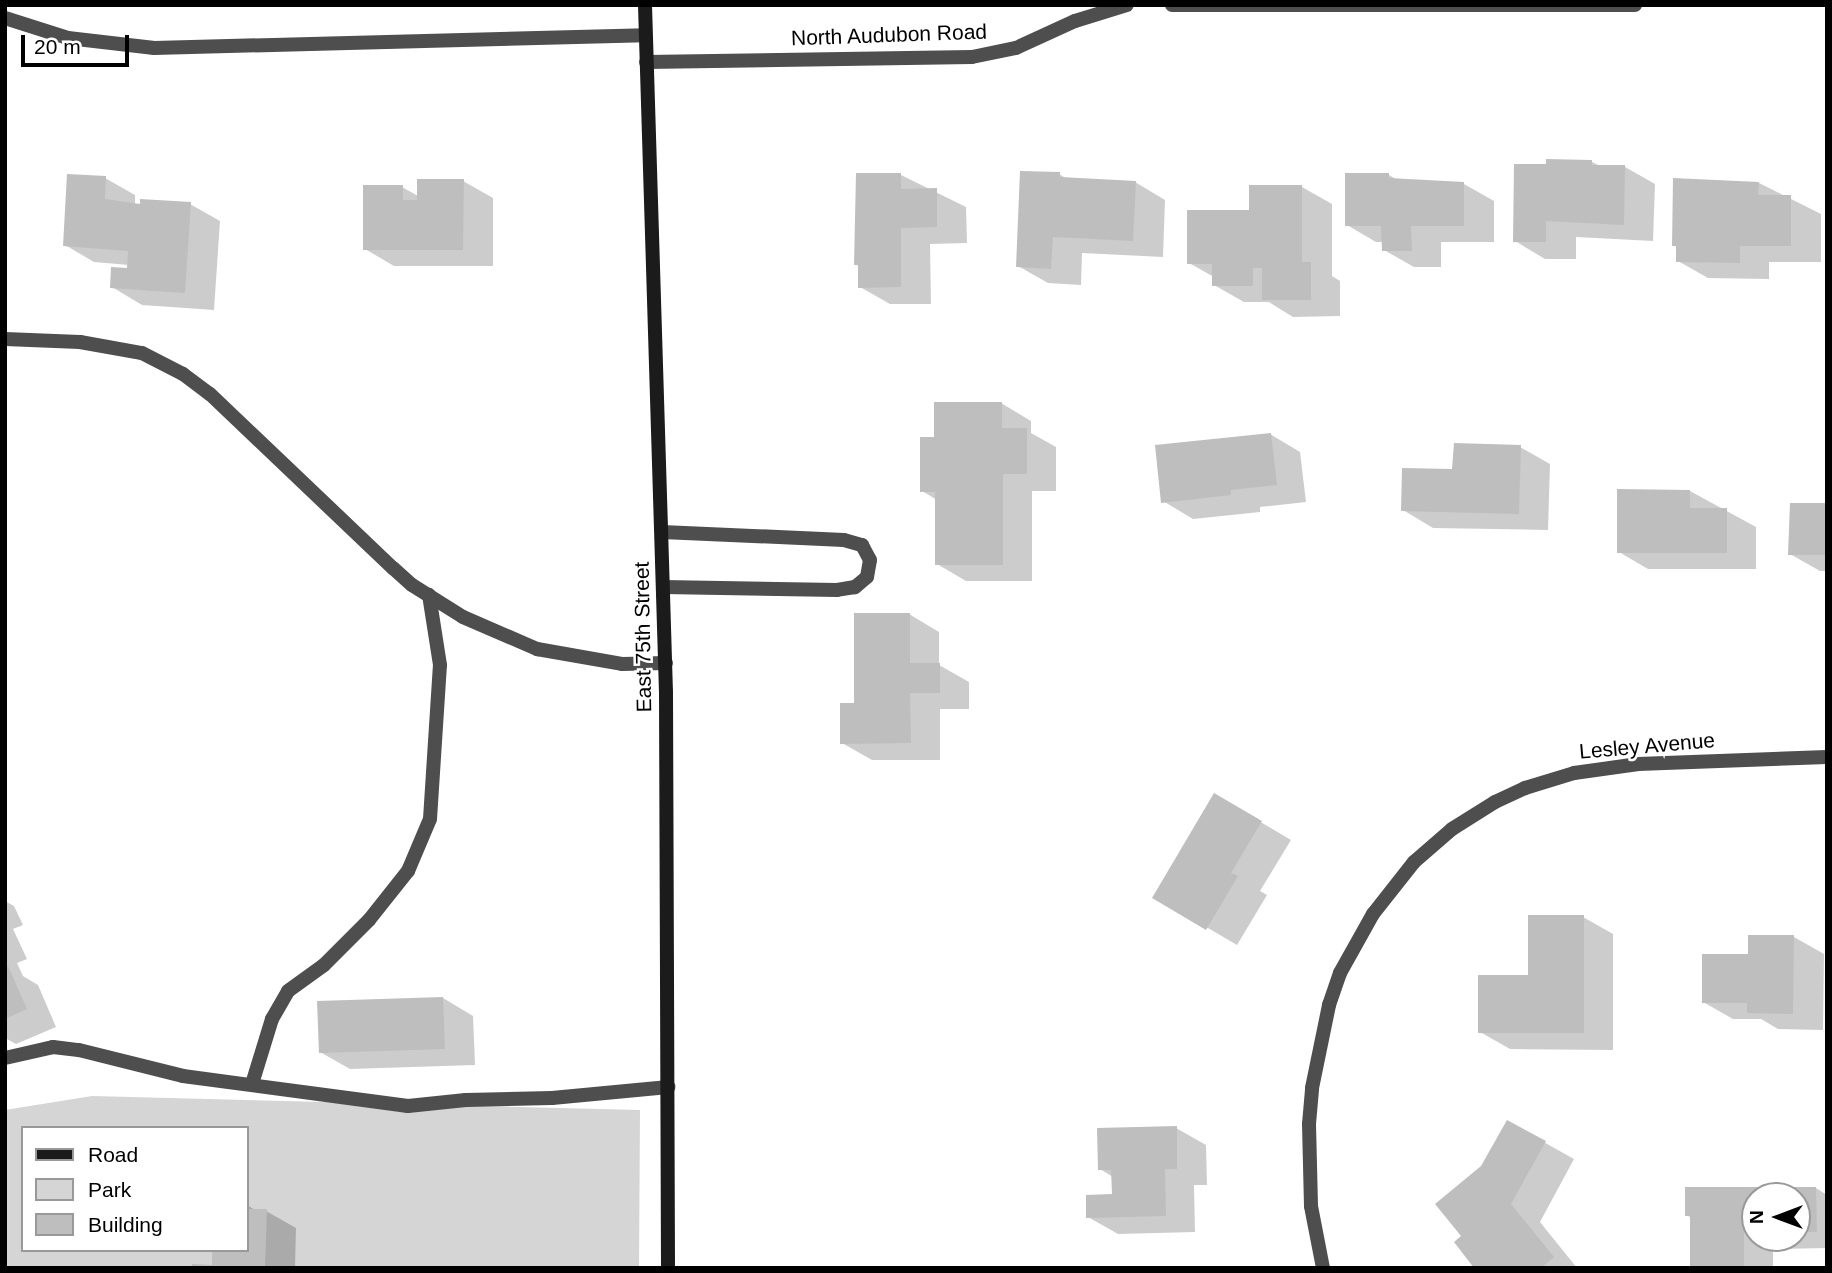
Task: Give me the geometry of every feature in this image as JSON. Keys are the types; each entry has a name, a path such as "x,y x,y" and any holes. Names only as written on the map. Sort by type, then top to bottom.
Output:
{"street":[{"name":"East 75th Street","path":"645,5 666,663 668,1268"},
{"path":"1172,5 1635,5"},
{"name":"North Audubon Road","path":"646,62 983,55 1016,48 1075,21 1124,6"},
{"path":"5,18 68,38 138,48 645,35"},
{"path":"5,339 80,342 142,353 183,374 235,417 393,568 463,617 537,649 622,664 666,663"},
{"path":"662,531 844,540 862,545 870,560 867,577 855,587 837,590 663,587"},
{"path":"252,1084 272,1019 288,991 324,965 369,920 408,871 430,819 440,665 429,595"},
{"name":"Lesley Avenue","path":"1323,1268 1311,1206 1308,1173 1312,1088 1329,1005 1340,973 1373,914 1414,862 1466,819 1525,788 1590,769 1638,764 1827,757"},
{"path":"5,1058 52,1047 106,1055 183,1076 408,1106 466,1100 552,1098 668,1087"}],"green space":[{"path":"92,1096 640,1110 639,1268 5,1268 5,1110"}],"building":[{"path":"1546,159 1592,160 1592,165 1625,165 1624,225 1546,221 1546,242 1513,242 1514,164 1546,164"},
{"path":"1020,171 1060,172 1060,177 1136,181 1133,241 1053,237 1051,269 1016,267"},
{"path":"856,173 901,173 901,189 937,188 937,227 901,228 901,287 858,288 858,265 854,265"},
{"path":"1345,173 1389,173 1389,178 1464,182 1464,226 1411,226 1412,251 1382,251 1381,226 1345,226"},
{"path":"67,174 106,176 105,199 140,204 140,199 191,202 185,293 110,288 111,267 127,268 128,251 63,246"},
{"path":"1673,178 1759,182 1758,195 1791,195 1791,246 1740,246 1740,263 1676,262 1676,246 1672,246"},
{"path":"417,179 464,179 463,250 363,250 363,185 403,185 403,200 417,200"},
{"path":"1249,185 1302,185 1302,262 1311,262 1311,300 1262,300 1262,268 1253,268 1253,286 1212,286 1212,264 1187,264 1187,210 1249,210"},
{"path":"934,402 1002,402 1002,428 1027,428 1027,474 1003,474 1003,565 935,565 935,492 920,492 920,437 934,437"},
{"path":"1271,433 1277,485 1231,490 1231,495 1161,503 1155,445"},
{"path":"1454,443 1521,445 1519,514 1401,511 1402,468 1452,469"},
{"path":"1617,489 1690,490 1690,508 1727,508 1727,553 1617,553"},
{"path":"1790,503 1827,503 1827,555 1788,555"},
{"path":"854,613 910,613 910,663 940,663 940,693 910,693 911,743 840,744 840,703 854,703"},
{"path":"1214,793 1262,821 1231,873 1238,876 1206,930 1152,898"},
{"path":"1528,915 1584,915 1584,1033 1478,1033 1478,975 1528,975"},
{"path":"1748,935 1794,935 1793,1014 1747,1013 1747,1003 1702,1003 1702,954 1748,954"},
{"path":"8,966 27,1009 5,1019 5,967"},
{"path":"443,997 445,1049 319,1053 317,1001"},
{"path":"1507,1120 1546,1141 1511,1204 1554,1257 1541,1268 1474,1268 1454,1242 1461,1236 1435,1204 1481,1166"},
{"path":"1177,1126 1177,1169 1165,1169 1166,1216 1086,1218 1086,1195 1112,1194 1111,1170 1098,1170 1097,1128"},
{"path":"1685,1187 1741,1187 1741,1252 1744,1252 1744,1268 1690,1268 1690,1216 1685,1216"},
{"path":"1811,1187 1816,1187 1817,1232 1811,1232"},
{"path":"248,1209 267,1209 265,1268 192,1268 192,1264 212,1265 212,1252 248,1252"}]}
